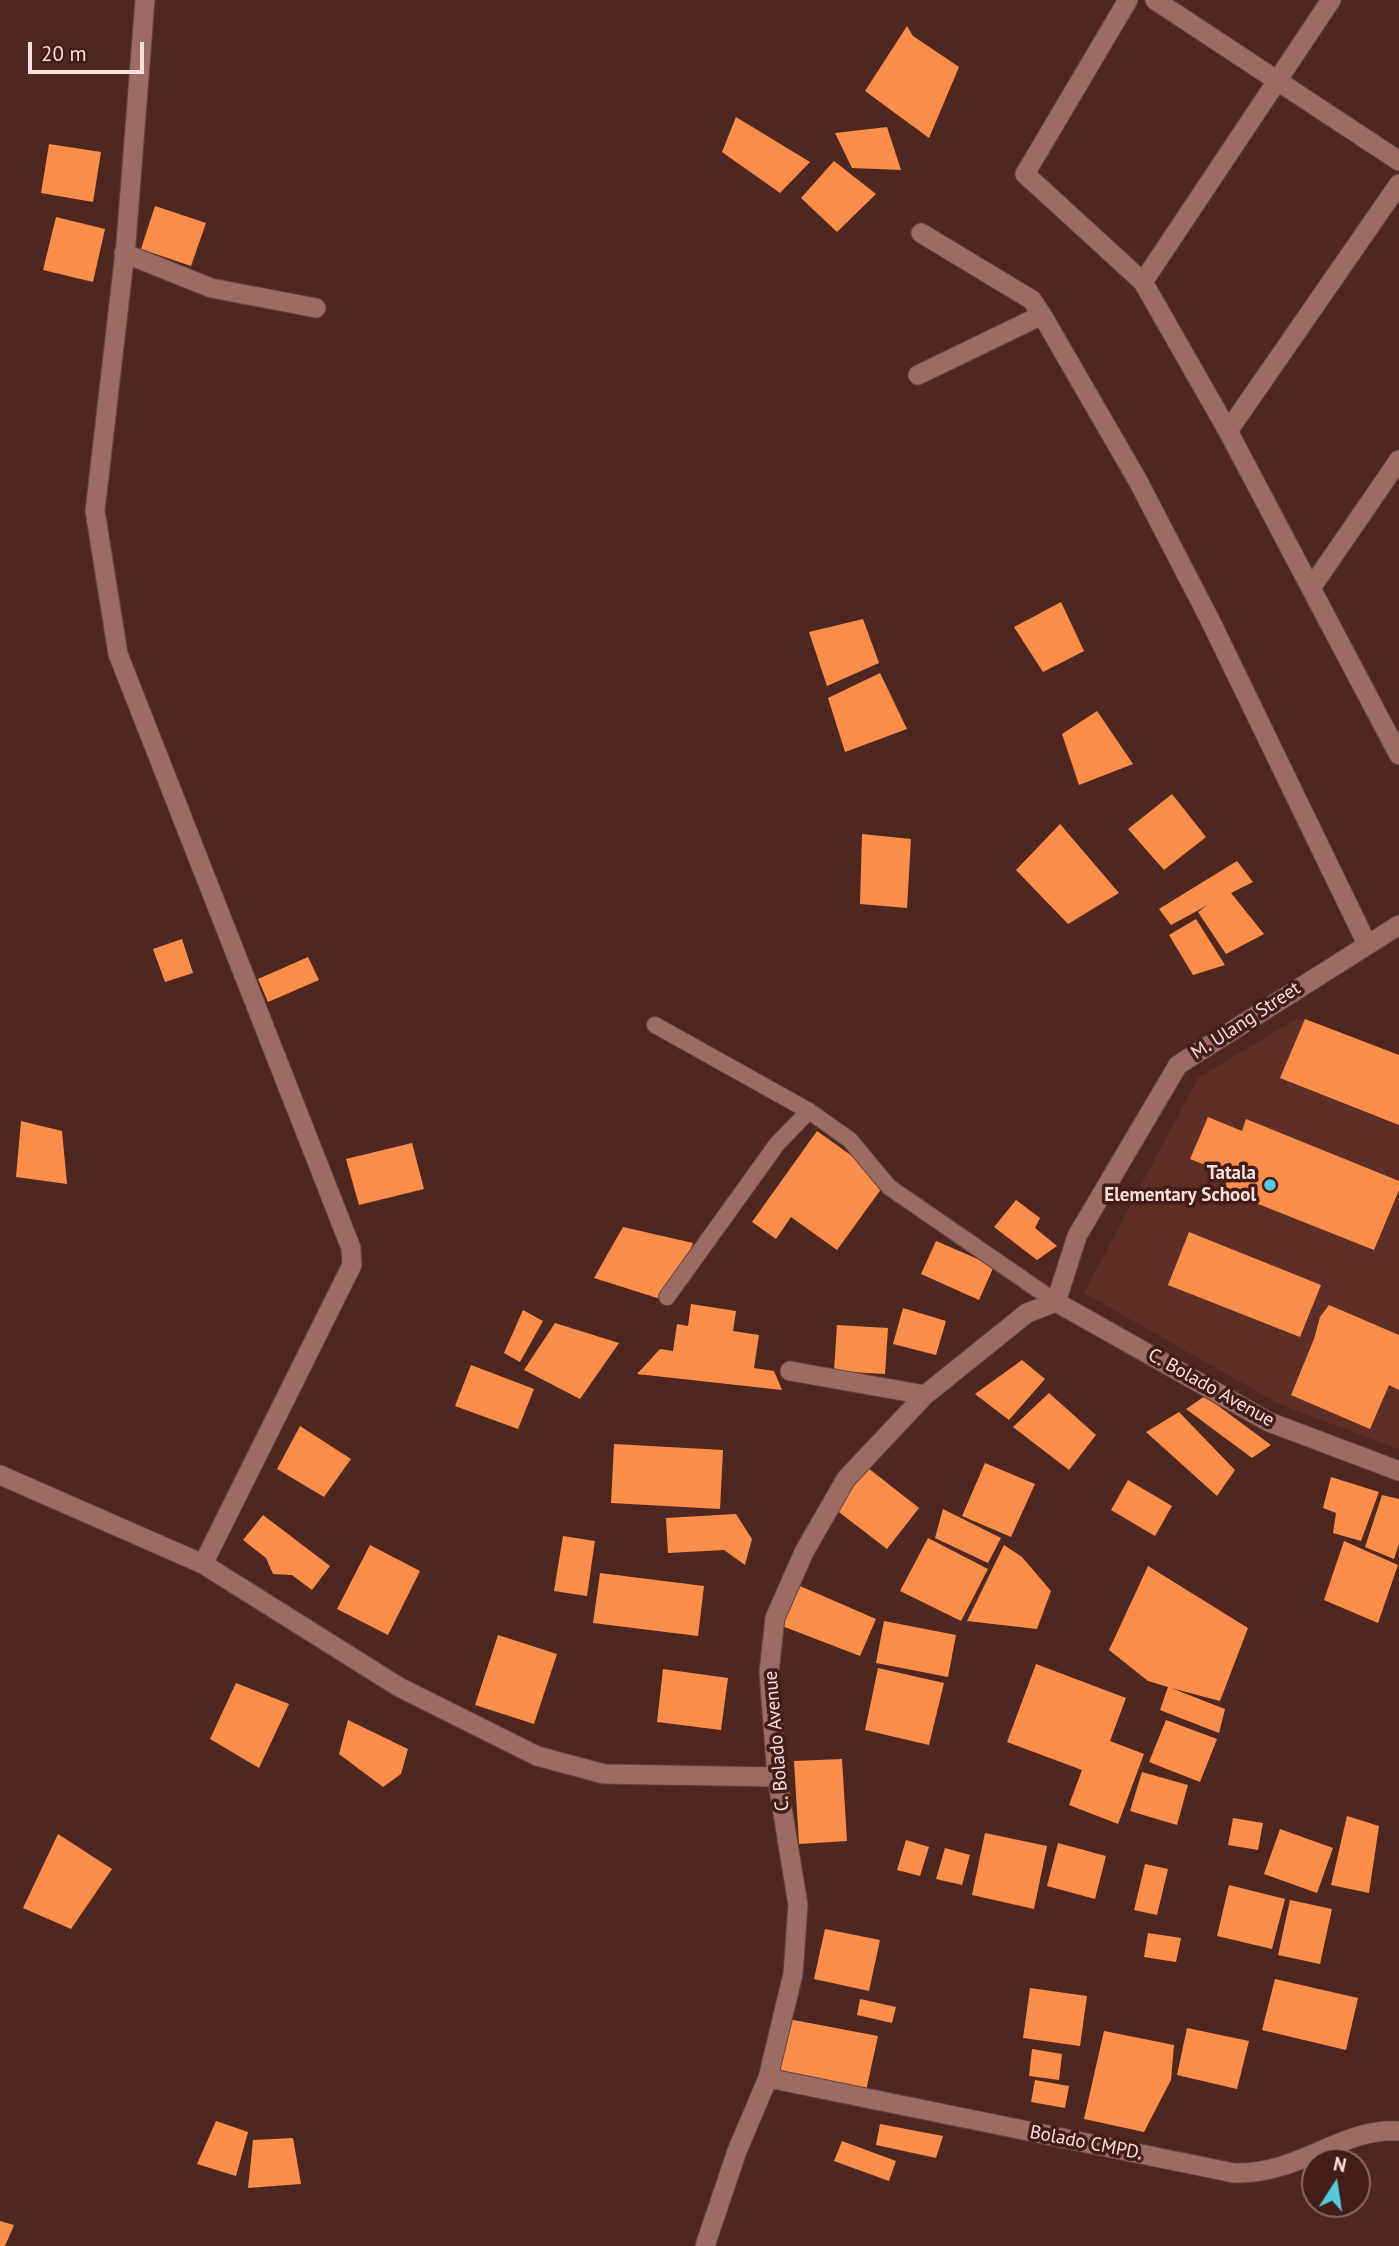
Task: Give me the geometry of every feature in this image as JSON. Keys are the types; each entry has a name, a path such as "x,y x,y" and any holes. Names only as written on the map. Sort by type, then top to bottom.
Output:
{"street":[{"path":"145,0 124,253 95,511 118,654 351,1248 352,1257 347,1279 203,1564"},
{"path":"1128,0 1025,174 1143,282 1311,588 1393,726 1399,755"},
{"path":"1156,0 1399,161"},
{"path":"1143,282 1331,0"},
{"path":"1227,431 1399,184"},
{"path":"921,233 1032,300 1042,315 1138,481 1209,618 1367,944"},
{"path":"124,253 211,288 316,309"},
{"path":"918,375 1042,315"},
{"path":"1311,588 1399,460"},
{"name":"M. Ulang Street","path":"1056,1302 1077,1236 1178,1065 1399,925"},
{"name":"C. Bolado Avenue","path":"705,2246 737,2151 768,2078 793,1974 798,1905 777,1777 769,1672 775,1618 804,1552 846,1479 925,1395 1027,1313 1056,1302 1269,1422 1399,1471"},
{"path":"790,1371 925,1395"},
{"path":"0,1475 203,1564 400,1687 537,1756 604,1774 777,1777"},
{"name":"Bolado CMPD.","path":"768,2078 1234,2173 1257,2174 1278,2169 1370,2131 1399,2131"}],"lane":[{"path":"655,1025 809,1111 850,1140 889,1188 1056,1302"},
{"path":"667,1297 777,1144 809,1111"}],"shaded area":[{"name":"Tatala Elementary School","path":"1298,1018 1399,1060 1399,1449 1281,1405 1084,1293 1198,1078"}],"building":[{"path":"907,26 913,36 959,67 929,138 865,91"},
{"path":"736,117 810,162 780,193 722,152"},
{"path":"887,127 901,170 852,168 835,133"},
{"path":"49,144 101,152 93,202 41,193"},
{"path":"834,161 876,194 837,232 801,198"},
{"path":"155,206 206,223 191,266 141,249"},
{"path":"56,217 105,229 93,282 43,270"},
{"path":"1061,602 1084,651 1043,672 1014,627"},
{"path":"863,619 879,663 827,686 809,632"},
{"path":"880,673 907,729 845,752 828,698"},
{"path":"1097,711 1133,764 1079,785 1062,734"},
{"path":"1172,794 1206,837 1164,870 1128,829"},
{"path":"1060,824 1119,893 1068,924 1016,870"},
{"path":"862,834 911,839 907,908 860,904"},
{"path":"1237,861 1253,882 1231,893 1264,934 1226,954 1198,912 1208,905 1171,925 1159,909"},
{"path":"1196,919 1225,965 1193,975 1169,935"},
{"path":"182,939 193,973 165,982 153,949"},
{"path":"308,957 319,980 268,1002 258,979"},
{"path":"1305,1019 1399,1055 1399,1125 1280,1078"},
{"path":"1208,1117 1242,1131 1246,1119 1399,1181 1399,1190 1374,1250 1223,1190 1230,1175 1190,1159"},
{"path":"21,1121 62,1131 67,1184 16,1177"},
{"path":"817,1131 887,1181 837,1250 791,1217 776,1239 752,1222"},
{"path":"412,1143 424,1189 359,1205 346,1159"},
{"path":"1016,1200 1040,1218 1035,1228 1057,1246 1037,1260 994,1227"},
{"path":"623,1227 693,1243 670,1302 594,1278"},
{"path":"1189,1232 1321,1285 1300,1337 1168,1285"},
{"path":"936,1241 994,1266 979,1300 921,1274"},
{"path":"691,1304 736,1311 733,1331 759,1335 754,1368 774,1371 782,1390 637,1374 660,1349 673,1351 677,1324 688,1326"},
{"path":"1329,1305 1399,1335 1399,1390 1389,1385 1370,1429 1291,1395 1320,1317"},
{"path":"903,1308 946,1321 936,1355 893,1344"},
{"path":"523,1310 543,1321 520,1362 504,1353"},
{"path":"555,1323 619,1343 580,1399 524,1370"},
{"path":"837,1325 888,1328 885,1374 834,1371"},
{"path":"1022,1360 1045,1379 1009,1420 975,1394"},
{"path":"471,1365 534,1389 518,1429 455,1406"},
{"path":"1049,1393 1096,1435 1069,1470 1013,1427"},
{"path":"1205,1396 1271,1445 1252,1458 1186,1409"},
{"path":"1179,1412 1235,1470 1217,1496 1146,1432"},
{"path":"300,1426 351,1459 324,1497 277,1469"},
{"path":"614,1444 723,1450 720,1509 611,1503"},
{"path":"985,1463 1035,1484 1011,1537 962,1516"},
{"path":"863,1464 919,1508 887,1549 831,1506"},
{"path":"1331,1477 1379,1492 1361,1541 1333,1533 1336,1513 1323,1508"},
{"path":"1128,1480 1172,1506 1155,1536 1111,1510"},
{"path":"1382,1495 1399,1499 1399,1544 1394,1559 1365,1547"},
{"path":"943,1509 1001,1538 988,1563 935,1538"},
{"path":"736,1514 752,1539 745,1565 724,1550 668,1553 666,1518"},
{"path":"263,1515 330,1566 312,1590 292,1575 273,1574 266,1558 243,1540"},
{"path":"563,1536 595,1541 587,1596 554,1591"},
{"path":"928,1538 988,1569 961,1621 900,1591"},
{"path":"1344,1541 1398,1565 1378,1623 1324,1600"},
{"path":"370,1545 420,1571 388,1635 337,1609"},
{"path":"1004,1545 1022,1557 1051,1591 1037,1629 967,1621"},
{"path":"1148,1566 1248,1628 1220,1701 1171,1688 1225,1709 1219,1733 1160,1710 1168,1687 1148,1681 1109,1650"},
{"path":"600,1573 704,1586 698,1636 593,1623"},
{"path":"800,1586 876,1619 860,1656 782,1626"},
{"path":"884,1621 956,1635 948,1677 876,1663"},
{"path":"498,1635 557,1654 534,1724 475,1705"},
{"path":"1036,1664 1126,1698 1110,1741 1144,1754 1118,1824 1069,1805 1082,1770 1007,1742"},
{"path":"878,1668 944,1683 929,1745 865,1730"},
{"path":"663,1669 728,1678 721,1730 657,1722"},
{"path":"236,1683 289,1704 259,1768 210,1739"},
{"path":"348,1720 408,1749 401,1774 383,1787 339,1754"},
{"path":"1166,1720 1217,1739 1200,1782 1149,1762"},
{"path":"842,1759 847,1841 799,1844 794,1761"},
{"path":"1142,1772 1188,1785 1177,1825 1130,1811"},
{"path":"1347,1816 1379,1826 1369,1893 1331,1885"},
{"path":"1233,1818 1263,1823 1258,1850 1228,1845"},
{"path":"1280,1829 1333,1848 1317,1893 1264,1874"},
{"path":"985,1833 1047,1846 1034,1909 972,1895"},
{"path":"58,1834 112,1869 71,1929 23,1908"},
{"path":"906,1840 929,1847 920,1876 897,1870"},
{"path":"1058,1843 1106,1856 1095,1899 1047,1886"},
{"path":"945,1848 970,1855 962,1885 936,1879"},
{"path":"1145,1864 1168,1869 1157,1915 1134,1910"},
{"path":"1229,1885 1285,1899 1272,1949 1217,1936"},
{"path":"1290,1900 1332,1909 1320,1964 1278,1955"},
{"path":"825,1929 880,1940 869,1991 814,1979"},
{"path":"1148,1933 1181,1938 1176,1962 1144,1957"},
{"path":"1275,1979 1358,1998 1346,2050 1262,2030"},
{"path":"1030,1988 1087,1996 1080,2046 1023,2038"},
{"path":"860,1999 896,2007 892,2023 857,2015"},
{"path":"783,2018 878,2036 866,2091 772,2073"},
{"path":"1187,2028 1249,2041 1237,2089 1177,2075"},
{"path":"1104,2031 1174,2045 1171,2080 1144,2132 1084,2119"},
{"path":"1032,2049 1062,2054 1059,2080 1029,2076"},
{"path":"1035,2080 1069,2086 1065,2108 1031,2102"},
{"path":"216,2121 248,2132 236,2176 197,2164"},
{"path":"880,2124 943,2136 936,2158 876,2145"},
{"path":"293,2138 301,2184 248,2188 253,2140"},
{"path":"842,2141 896,2161 889,2181 834,2161"},
{"path":"0,2221 14,2225 5,2246 0,2246"}],"place":[{"name":"Tatala Elementary School","path":"1270,1185"}]}
